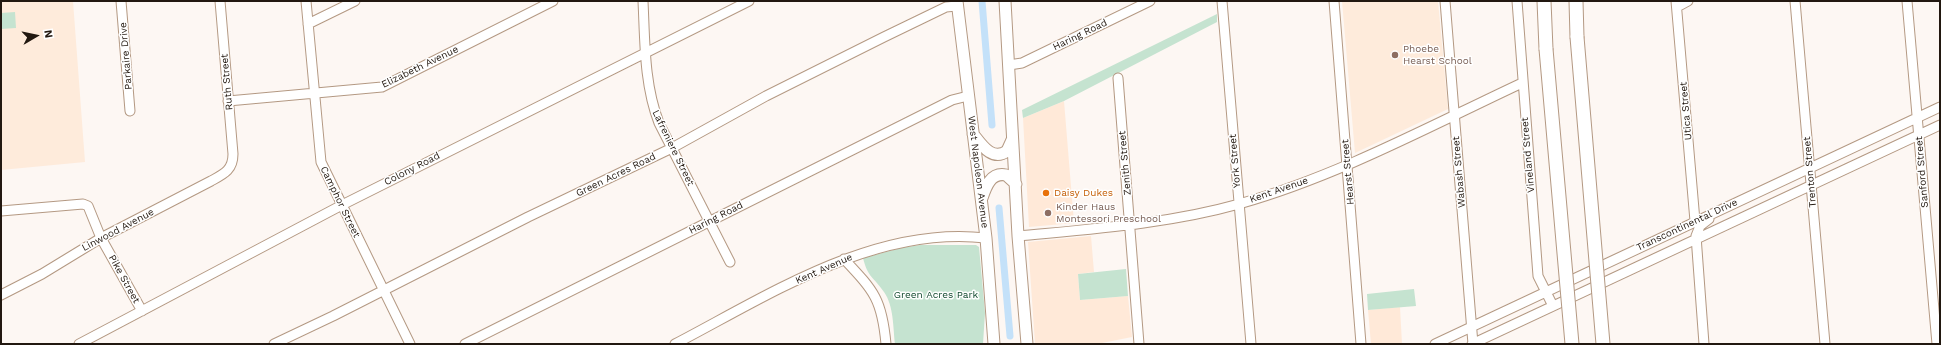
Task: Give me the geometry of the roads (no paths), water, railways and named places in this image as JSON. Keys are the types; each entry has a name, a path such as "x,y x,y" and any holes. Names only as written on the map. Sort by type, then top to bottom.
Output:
{"highway":[{"path":"1544,1 1546,49 1572,344"},
{"path":"1576,1 1577,37 1603,344"}],"main road":[{"path":"1005,1 1018,236 1027,344"},
{"name":"West Napoleon Avenue","path":"957,4 982,200 994,344"},
{"path":"973,133 988,151 999,155 1007,151 1013,135"},
{"path":"982,200 990,180 996,175 1006,176 1016,184"}],"street":[{"name":"Parkaire Drive","path":"121,1 130,111"},
{"name":"Ruth Street","path":"220,1 233,163"},
{"name":"Camphor Street","path":"306,1 313,94 321,162 410,344"},
{"path":"308,24 355,1"},
{"name":"Elizabeth Avenue","path":"228,101 382,87 553,1"},
{"name":"Lafreniere Street","path":"643,1 647,77 652,104 659,123 730,262"},
{"name":"Colony Road","path":"79,344 342,205 748,1"},
{"name":"Haring Road","path":"1009,65 1022,63 1150,1"},
{"name":"York Street","path":"1222,1 1251,344"},
{"name":"Hearst Street","path":"1334,1 1361,344"},
{"name":"Wabash Street","path":"1445,1 1472,344"},
{"name":"Vineland Street","path":"1517,1 1522,83 1538,276 1541,285 1553,306"},
{"path":"1676,4 1688,1"},
{"name":"Trenton Street","path":"1795,1 1825,344"},
{"name":"Sanford Street","path":"1907,1 1937,344"},
{"name":"Green Acres Road","path":"274,344 528,216 672,148 766,96 884,37 946,7 957,4"},
{"name":"Utica Street","path":"1676,4 1695,221"},
{"name":"Zenith Street","path":"1118,78 1139,344"},
{"name":"Kent Avenue","path":"1018,236 1130,225 1238,204 1295,186 1347,164 1522,83"},
{"name":"Haring Road","path":"466,344 952,100 968,96"},
{"name":"Transcontinental Drive","path":"1435,344 1940,107"},
{"name":"Transcontinental Drive","path":"1472,344 1940,126"},
{"name":"Linwood Avenue","path":"1,295 42,274 101,238 226,173 233,163"},
{"name":"Pike Street","path":"1,211 84,204 88,206 101,238 142,311"},
{"path":"1704,344 1696,240 1697,231 1711,214"},
{"name":"Kent Avenue","path":"675,344 844,259 889,245 914,240 973,237 986,238"},
{"path":"844,259 874,294 879,304 886,342 876,344"}],"waterway":[{"path":"982,1 992,125"},
{"path":"999,208 1010,336"}],"place":[{"name":"Phoebe Hearst School","path":"1395,55"},
{"name":"Daisy Dukes","path":"1046,193"},
{"name":"Kinder Haus Montessori Preschool","path":"1048,213"}],"park label":[{"name":"Green Acres Park","path":"936,295"}]}
